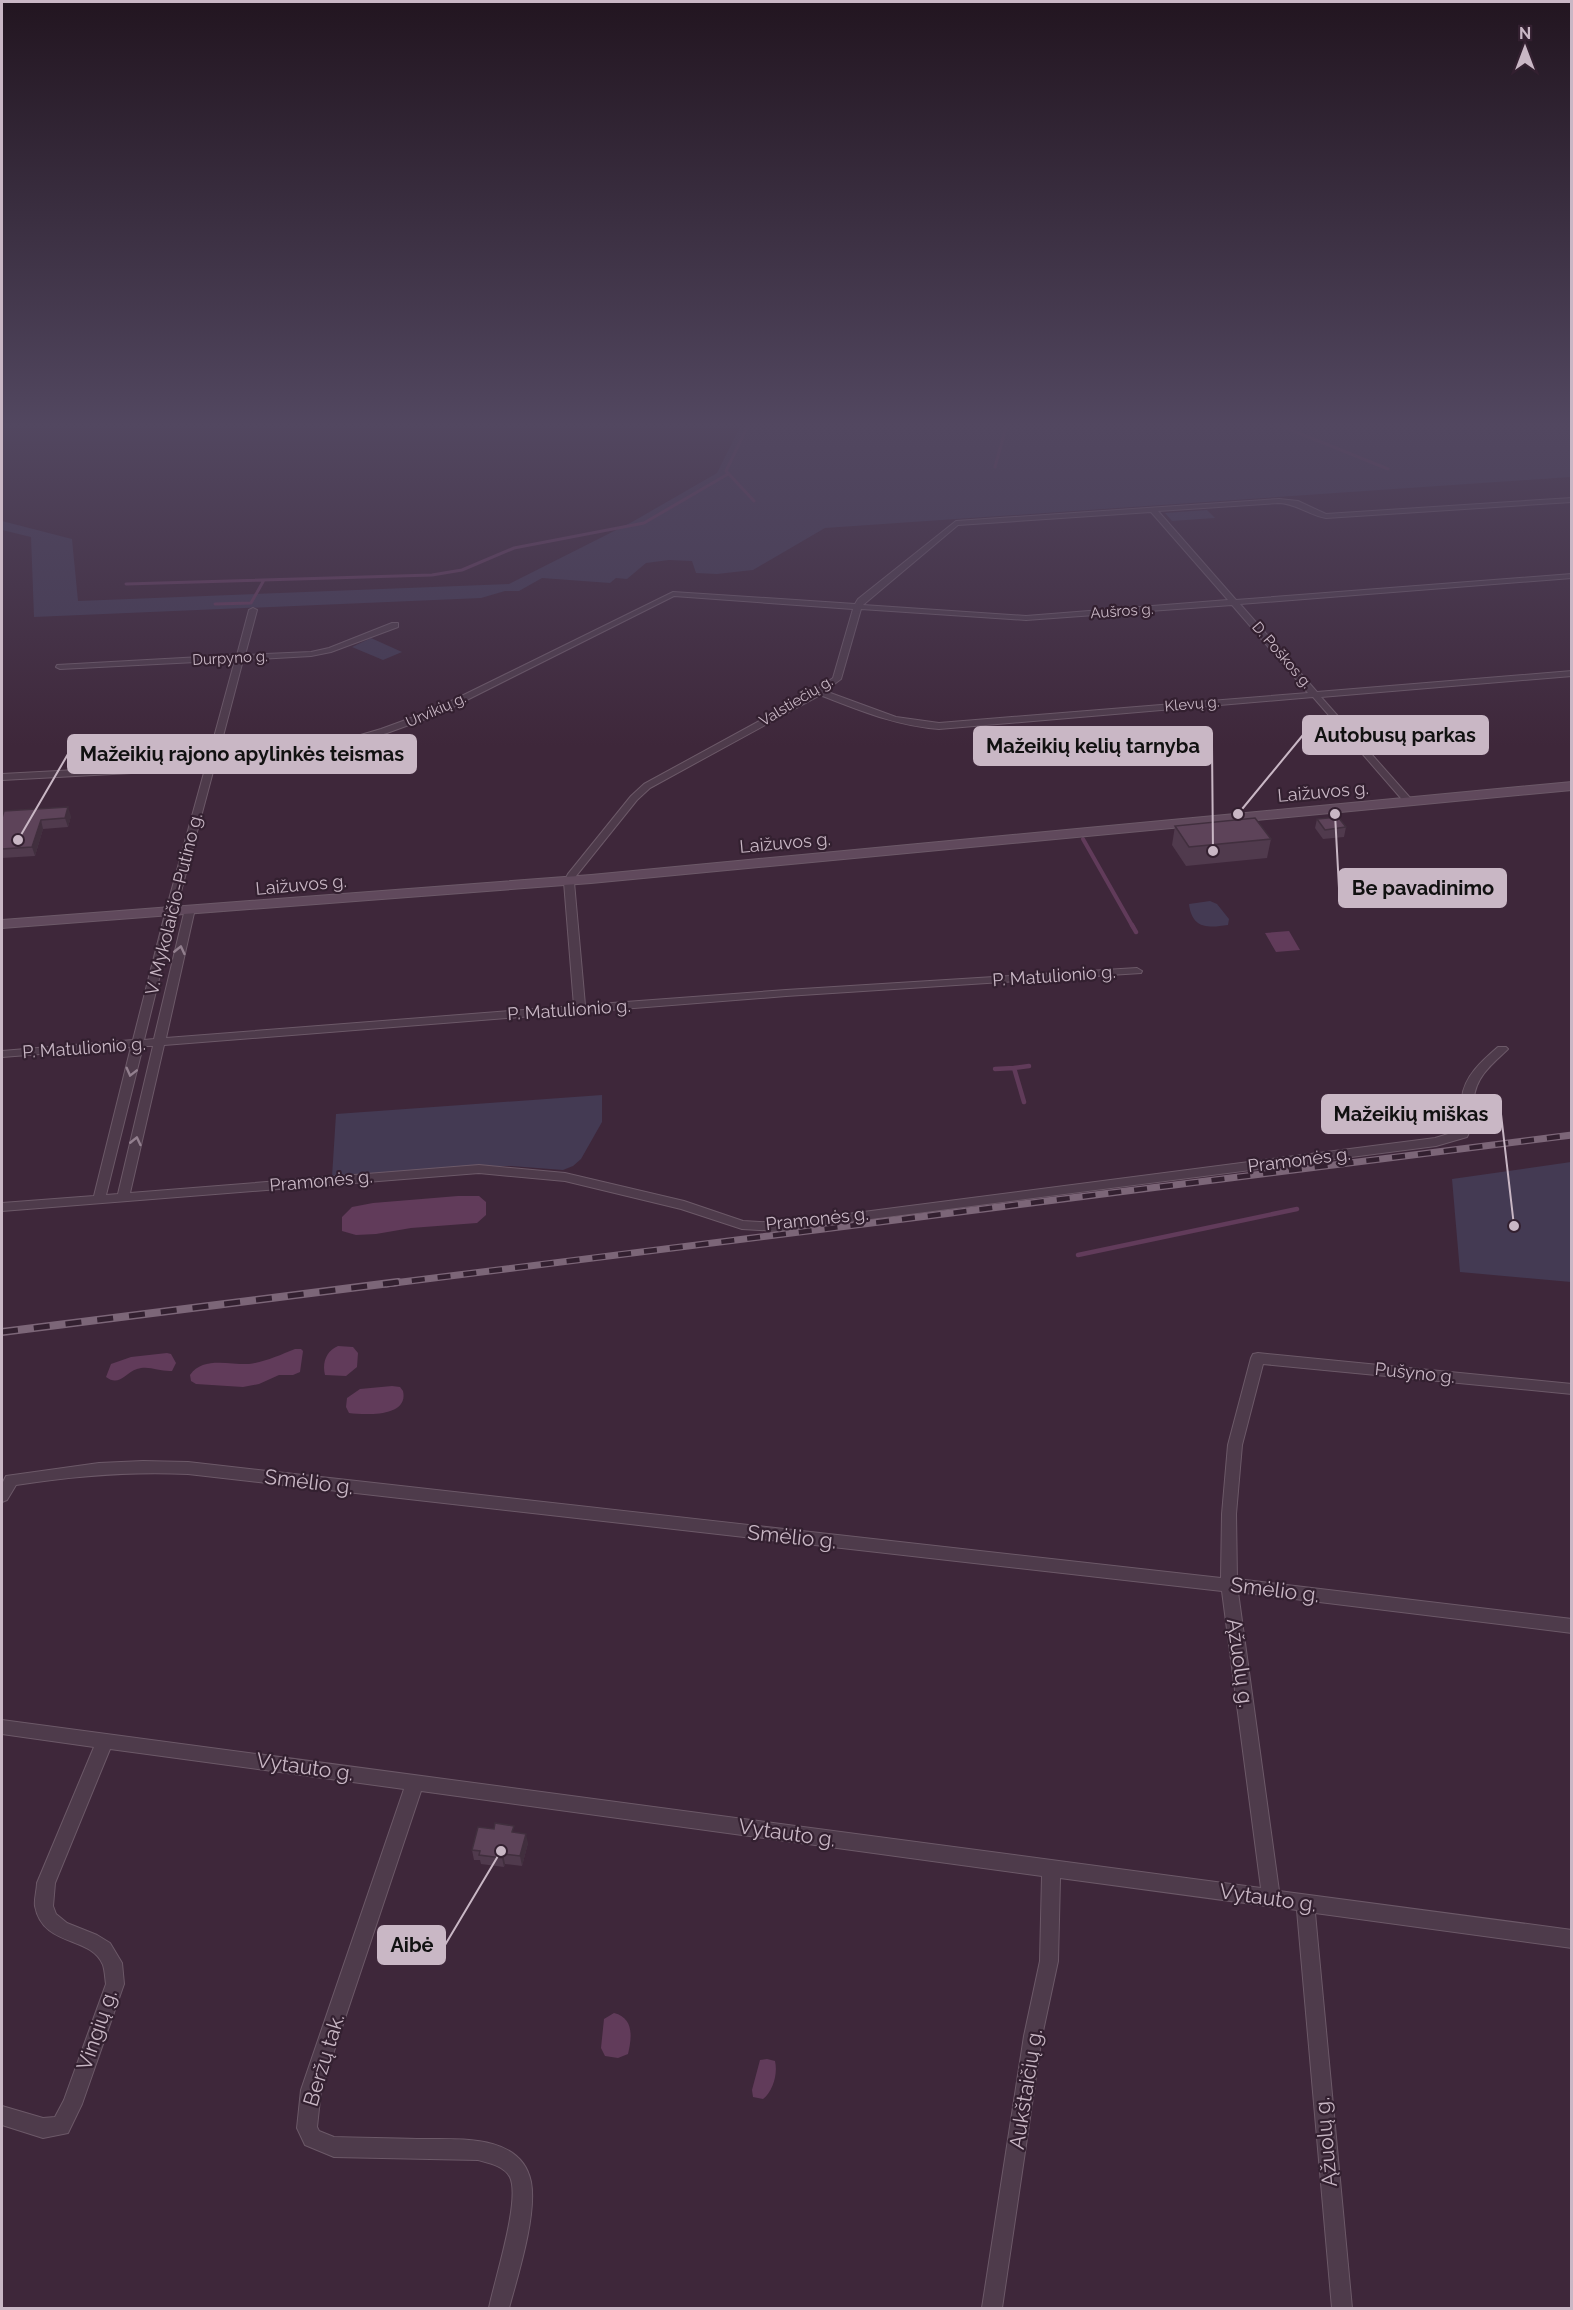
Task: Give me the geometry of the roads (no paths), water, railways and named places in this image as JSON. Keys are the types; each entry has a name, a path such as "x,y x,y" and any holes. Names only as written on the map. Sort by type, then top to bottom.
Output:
{"main road":[{"name":"Laižuvos g.","path":"2,924 170,914 569,882 1572,786"}],"street":[{"name":"Valstiečių g.","path":"569,882 571,876 609,829 647,786 819,692 837,679 861,601 946,531"},
{"name":"D. Poškos g.","path":"1172,531 1409,802"},
{"name":"Aušros g.","path":"673,594 1026,618 1237,604 1572,576"},
{"name":"Urvikių g.","path":"2,777 276,761 412,722 673,594"},
{"name":"V. Mykolaičio-Putino g.","path":"99,1200 170,914 253,610"},
{"name":"Durpyno g.","path":"60,667 241,658 331,650 395,625"},
{"name":"Klevų g.","path":"819,692 899,722 918,726 1572,673"},
{"path":"569,882 580,1008"},
{"name":"V. Mykolaičio-Putino g.","path":"123,1198 189,912"},
{"name":"P. Matulionio g.","path":"2,1054 580,1008 1137,971"},
{"name":"Pramonės g.","path":"2,1207 479,1169 565,1177 684,1205 742,1225 778,1227 1436,1142 1463,1134 1470,1121 1468,1095 1480,1069 1502,1049"},
{"name":"Pušyno g.","path":"1258,1358 1572,1389"},
{"name":"Ąžuolų g.","path":"1258,1358 1235,1445 1229,1514 1229,1585 1271,1899"},
{"name":"Smėlio g.","path":"2,1496 11,1480 117,1466 188,1468 1229,1585 1572,1626"},
{"name":"Vytauto g.","path":"2,1727 1572,1939"},
{"name":"Vingių g.","path":"2,2116 16,2122 43,2128 61,2126 72,2104 114,1984 115,1970 110,1955 98,1944 69,1934 50,1923 44,1912 42,1898 46,1883 105,1740"},
{"name":"Beržų tak.","path":"415,1783 311,2090 307,2128 312,2138 334,2147 478,2150 496,2155 509,2162 518,2173 523,2188 522,2206 499,2308"},
{"name":"Aukštaičių g.","path":"992,2308 1033,2036 1049,1961 1052,1869"},
{"name":"Ąžuolų g.","path":"1305,1903 1342,2308"}],"waterway":[{"path":"126,584 432,575 462,570 514,548 603,531"},
{"path":"215,604 251,603 264,580"},
{"path":"1083,839 1133,927"},
{"path":"1132,925 1136,932"},
{"path":"1014,1068 1029,1066"},
{"path":"995,1069 1014,1068"},
{"path":"1014,1068 1024,1102"},
{"path":"1078,1255 1297,1209"}],"railway":[{"path":"386,1284 1572,1135"},
{"path":"2,1332 398,1282"}],"place":[{"name":"Autobusų parkas","path":"1238,814"},
{"name":"Be pavadinimo","path":"1335,814"},
{"name":"Mažeikių rajono apylinkės teismas","path":"18,840"},
{"name":"Mažeikių kelių tarnyba","path":"1213,851"},
{"name":"Mažeikių miškas","path":"1514,1226"},
{"name":"Aibė","path":"501,1851"}]}
